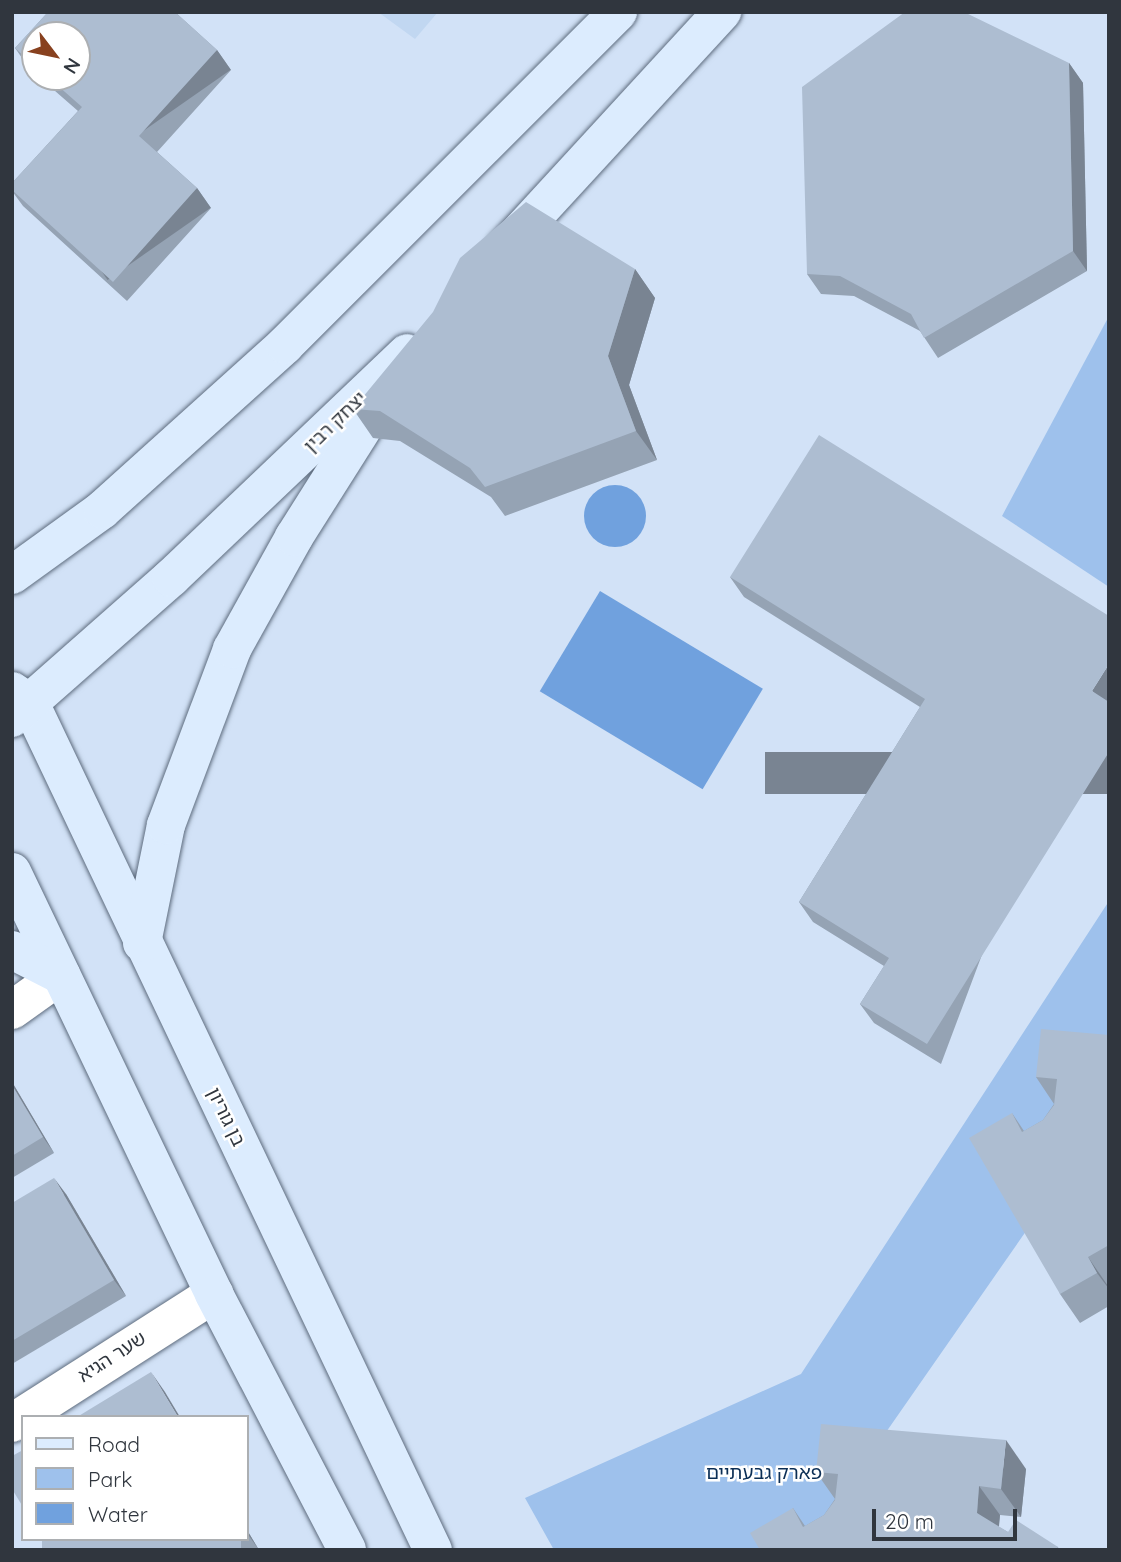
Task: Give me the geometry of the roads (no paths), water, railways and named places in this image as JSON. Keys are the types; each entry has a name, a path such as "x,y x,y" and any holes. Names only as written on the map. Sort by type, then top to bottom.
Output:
{"main road":[{"path":"12,575 102,510 285,345 618,12"},
{"path":"480,275 722,12"},
{"name":"יצחק רבין","path":"18,704 171,578 424,336 293,537 232,649 166,825 142,943"},
{"name":"בן גוריון","path":"18,704 142,943 433,1550"},
{"path":"12,872 214,1294 347,1550"},
{"path":"12,950 61,975"}],"street":[{"path":"12,1010 61,975"},
{"name":"שער הגיא","path":"25,1415 214,1294"}],"water":[{"path":"609,485 621,485 637,494 644,504 644,528 637,538 621,547 609,547 598,542 589,533 584,522 584,510 589,499 598,490"},
{"path":"600,591 763,689 703,789 540,691"}],"park label":[{"name":"פארק גבעתיים","path":"764,1473"}]}
